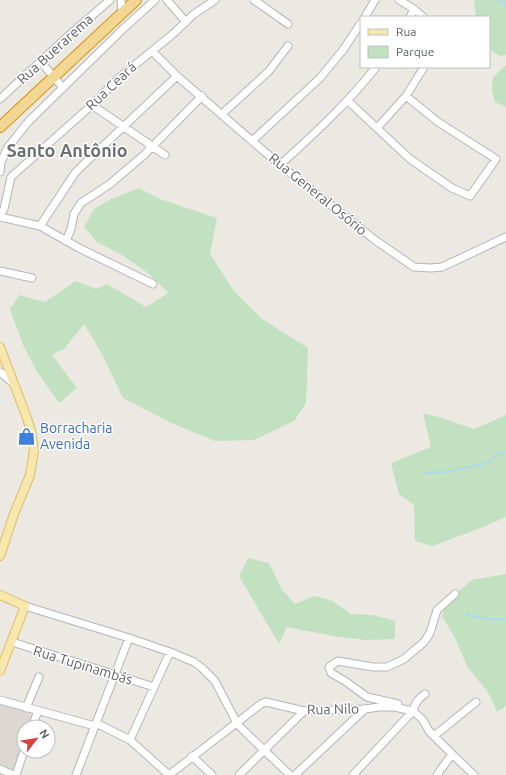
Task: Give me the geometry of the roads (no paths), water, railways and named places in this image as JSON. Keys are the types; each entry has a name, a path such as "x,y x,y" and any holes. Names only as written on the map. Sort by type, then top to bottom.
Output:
{"highway":[{"path":"0,127 136,0"}],"main road":[{"path":"0,347 31,431 34,450 30,475 14,514 0,556"},
{"path":"0,595 25,606 0,671"}],"street":[{"name":"Rua Buerarema","path":"0,99 67,37 110,0"},
{"path":"121,0 122,14"},
{"path":"154,0 29,121 14,139 3,156 0,170 10,176 4,209 0,216 40,226 154,284"},
{"path":"167,0 186,22"},
{"name":"Rua Ceará","path":"10,176 92,105 120,77 215,0"},
{"path":"254,0 288,24"},
{"path":"367,16 375,0"},
{"path":"399,0 414,9 422,16"},
{"path":"410,16 414,9"},
{"path":"252,141 320,78 343,50 360,25"},
{"path":"222,114 269,71 288,46"},
{"name":"Rua General Osório","path":"152,51 177,76 202,96 280,165 375,240 414,266 421,268 442,267 506,237"},
{"path":"40,62 63,88"},
{"path":"280,165 317,132 348,101 375,68"},
{"path":"377,128 406,96 423,68"},
{"path":"40,226 75,174 177,76"},
{"path":"66,240 72,229 74,214 78,206 110,184 153,147 202,96"},
{"path":"348,101 410,159 452,188 470,196 496,158 438,122 406,96"},
{"path":"92,105 165,155"},
{"path":"0,271 32,278"},
{"path":"0,372 14,384"},
{"path":"402,709 398,704 366,697 345,681 330,673 329,667 338,661 373,667 387,667 404,659 424,642 430,633 437,610 455,594"},
{"path":"25,606 129,638 194,662 209,674 220,688 236,722 290,775"},
{"path":"76,775 129,638"},
{"name":"Rua Tupinambás","path":"12,642 154,687"},
{"path":"130,740 170,652"},
{"path":"26,708 39,677"},
{"path":"352,775 413,711 414,705 418,699 425,694"},
{"path":"0,700 26,708 96,724 130,740 169,775"},
{"name":"Rua Nilo","path":"169,775 236,722 266,702 304,711 365,709 379,707 413,711"},
{"path":"434,736 476,702"},
{"path":"295,775 365,709"},
{"path":"35,719 38,711"},
{"path":"239,775 304,711"},
{"path":"413,711 434,736 474,775"},
{"path":"437,775 452,754"},
{"path":"192,756 212,775"},
{"path":"16,775 21,759"},
{"path":"0,770 13,775"}],"waterway":[{"path":"498,0 506,5"},
{"path":"424,473 445,472 487,463 499,453 506,453"},
{"path":"466,615 490,619 506,619"}],"place":[{"name":"Borracharia Avenida","path":"27,436"}],"district":[{"name":"Santo Antônio","path":"67,151"}]}
